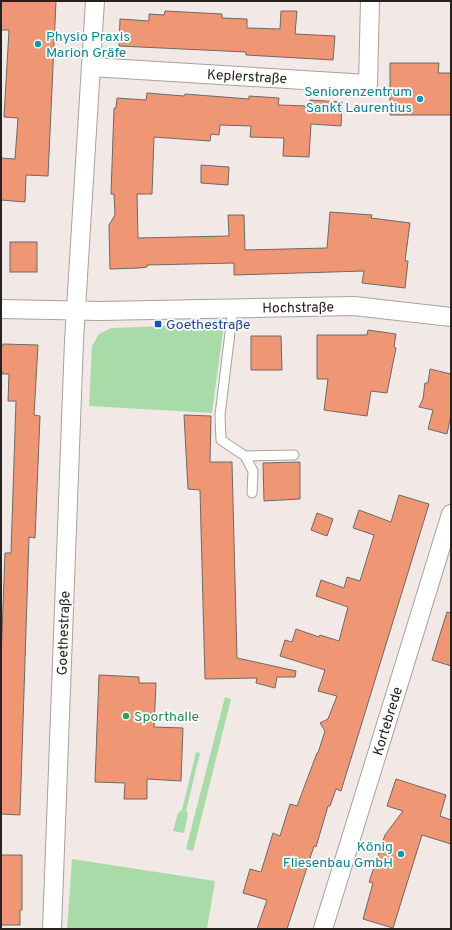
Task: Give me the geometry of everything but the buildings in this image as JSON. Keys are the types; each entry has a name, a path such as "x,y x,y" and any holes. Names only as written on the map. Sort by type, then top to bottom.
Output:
{"street":[{"name":"Goethestraße","path":"52,929 74,341 94,1"},
{"name":"Keplerstraße","path":"91,67 368,84 370,1"},
{"name":"Hochstraße","path":"1,309 76,311 354,306 451,317"},
{"name":"Kortebrede","path":"323,929 451,514"}],"lane":[{"path":"234,308 220,415 221,440 245,456 253,471 252,493"},
{"path":"245,456 294,455"}],"green space":[{"path":"224,324 212,413 89,406 92,346 99,334 111,328"},
{"path":"225,697 231,699 193,851 186,849"},
{"path":"196,752 200,753 186,811 188,814 184,833 173,831 178,813 182,810"},
{"path":"72,859 215,881 207,929 67,929"}],"place":[{"name":"Physio Praxis Marion Gräfe","path":"38,44"},
{"name":"Seniorenzentrum Sankt Laurentius","path":"420,99"},
{"name":"Goethestraße","path":"158,324"},
{"name":"Sporthalle","path":"126,716"},
{"name":"König Fliesenbau GmbH","path":"401,854"}]}
